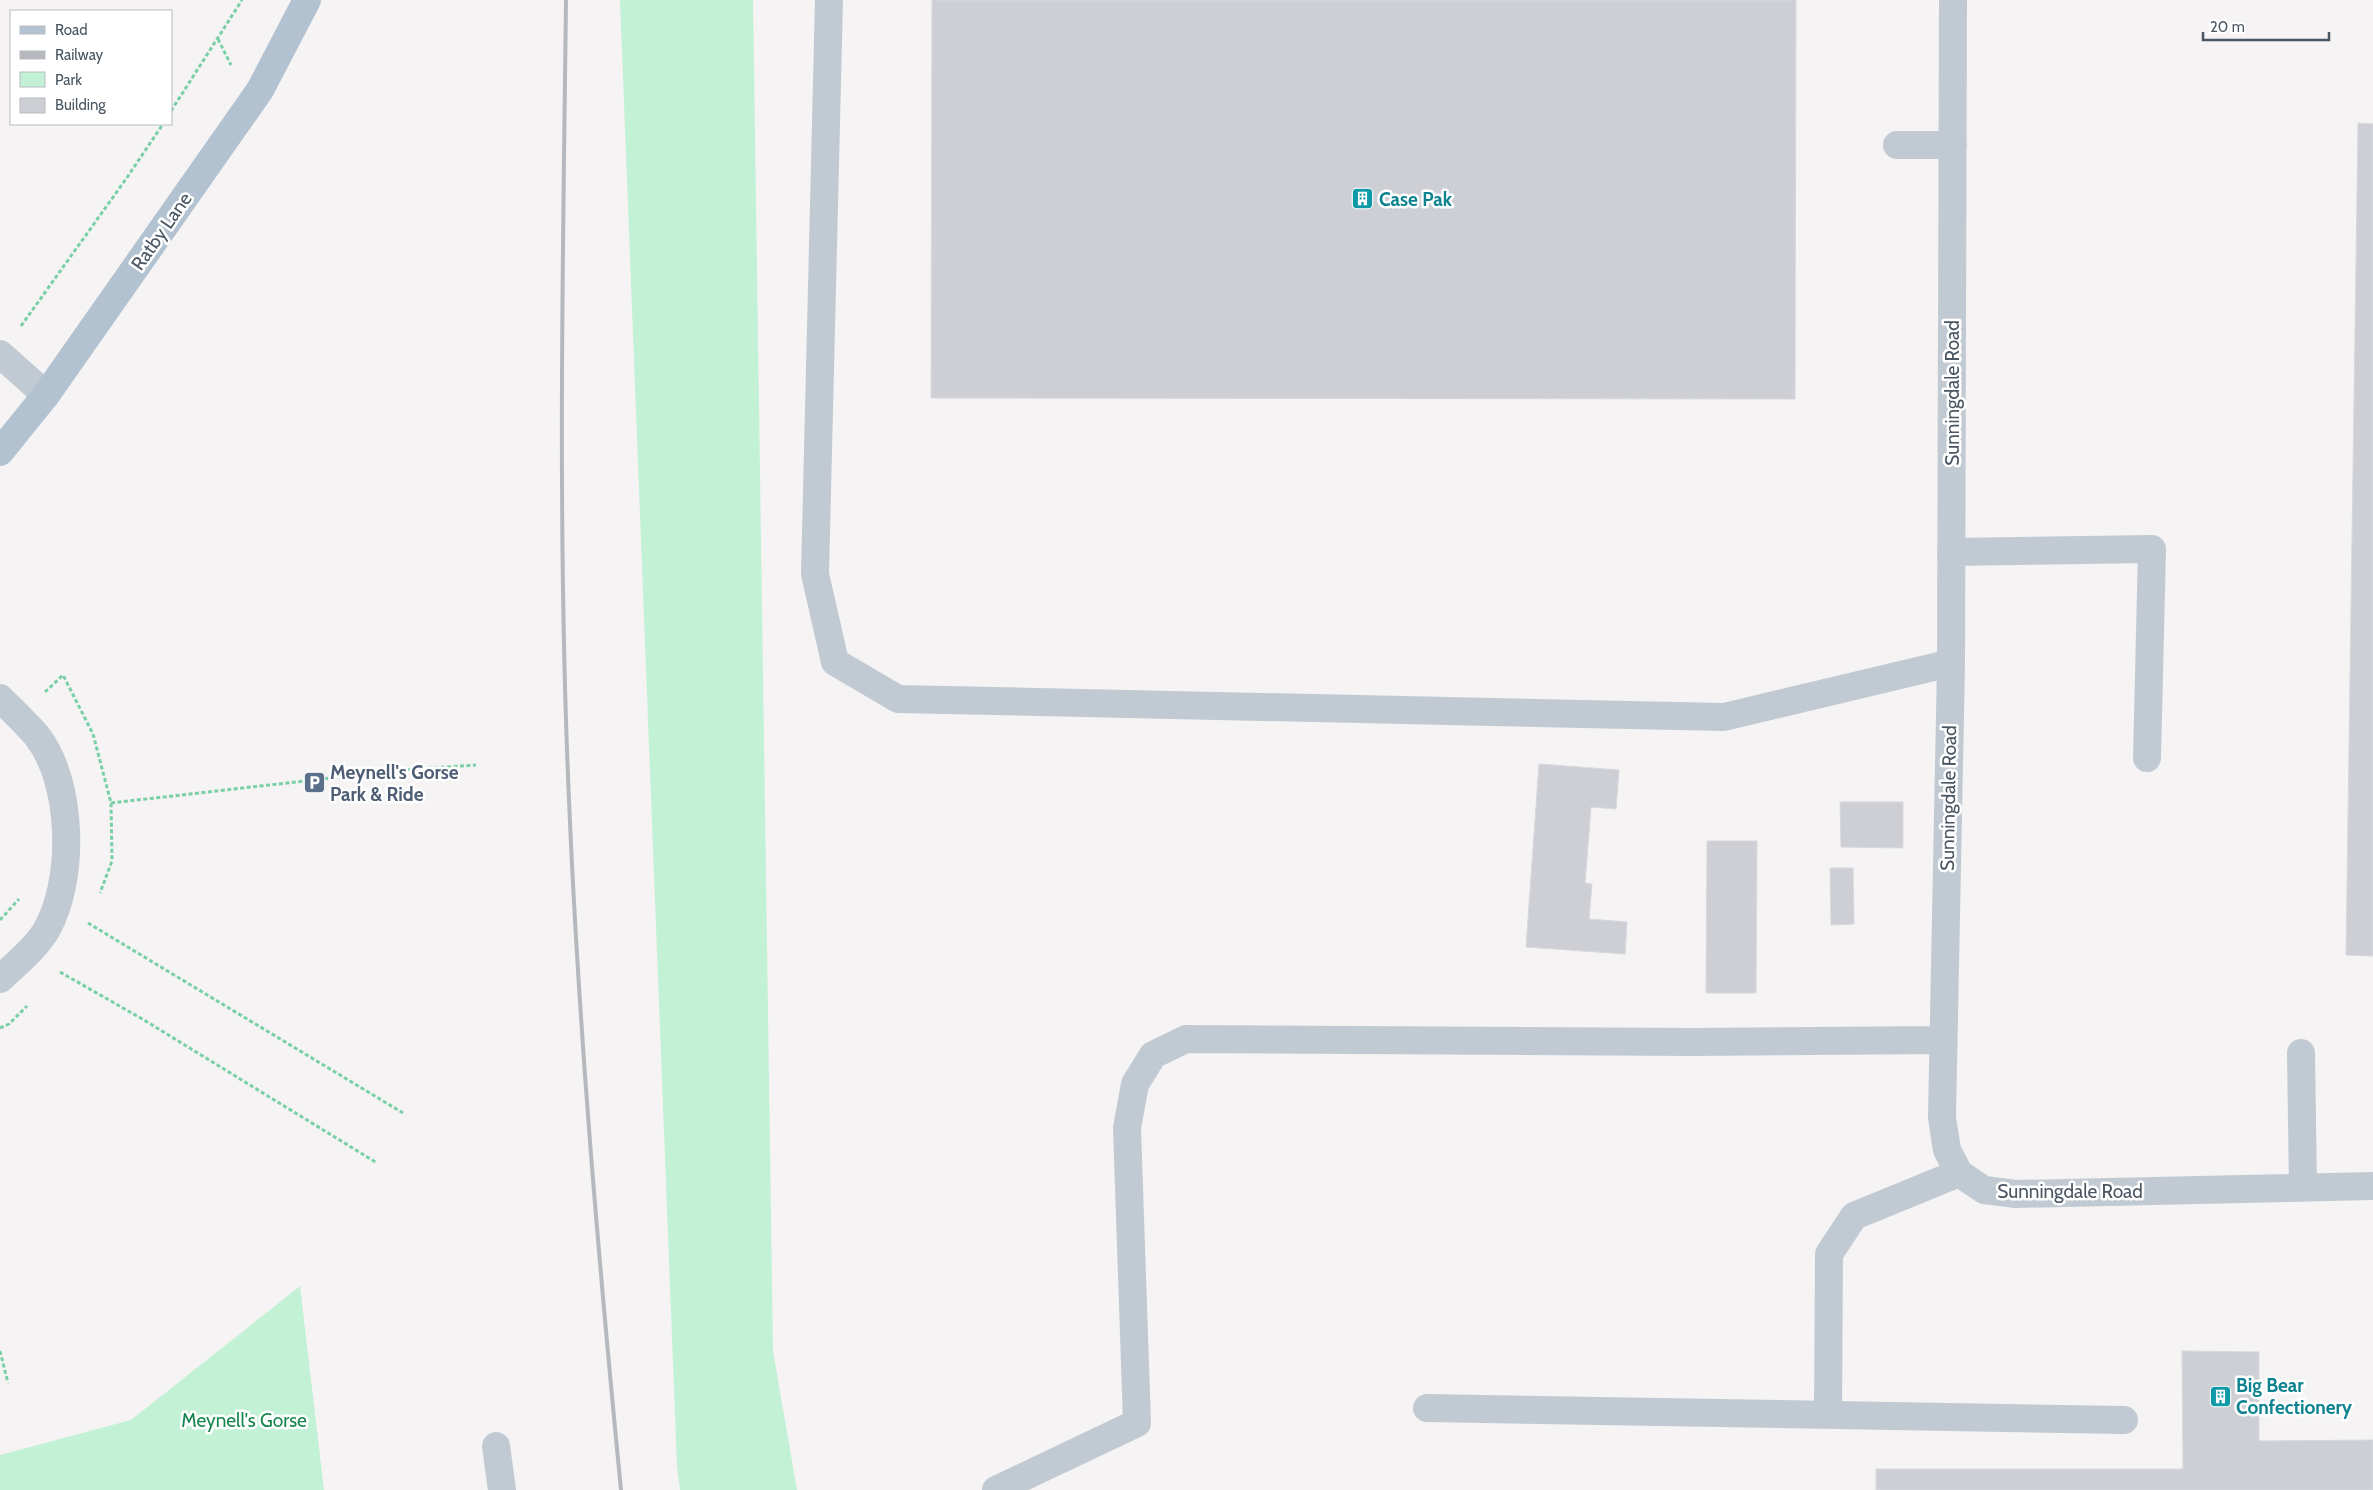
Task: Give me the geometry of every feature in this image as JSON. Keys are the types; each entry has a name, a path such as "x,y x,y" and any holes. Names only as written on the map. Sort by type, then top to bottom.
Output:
{"main road":[{"name":"Ratby Lane","path":"0,452 46,395 260,90 307,0"}],"street":[{"path":"830,0 815,574 835,662 898,698 1724,717 1951,663"},
{"name":"Sunningdale Road","path":"1953,0 1951,663 1942,1040 1942,1118 1946,1150 1959,1173 1984,1190 2016,1194 2373,1186"},
{"path":"1897,145 1953,145"},
{"path":"0,354 46,395"},
{"path":"1951,552 2152,549 2147,758"},
{"path":"0,698 38,737 53,765 63,797 67,850 59,896 46,929 0,979"},
{"path":"996,1490 1137,1423 1127,1128 1135,1084 1153,1055 1186,1039 1694,1042 1942,1040"},
{"path":"2301,1053 2303,1188"},
{"path":"1828,1415 1829,1254 1854,1216 1959,1173"},
{"path":"1427,1408 2124,1420"},
{"path":"496,1446 502,1490"}],"path":[{"path":"172,109 242,0"},
{"path":"0,354 126,180 162,125"},
{"path":"111,803 401,770 476,765"},
{"path":"0,920 23,894"},
{"path":"88,923 404,1113"},
{"path":"60,972 144,1020 377,1163"},
{"path":"0,1350 8,1383"}],"green space":[{"path":"620,0 753,0 773,1351 797,1490 680,1490 677,1466"},
{"name":"Meynell's Gorse","path":"300,1286 324,1490 0,1490 0,1455 131,1420"}],"building":[{"name":"Case Pak","path":"932,0 1796,0 1795,399 931,398"},
{"path":"2358,123 2373,124 2373,956 2346,955"},
{"path":"1539,764 1619,770 1616,809 1591,807 1585,883 1592,884 1589,919 1627,922 1625,954 1526,947"},
{"path":"1840,802 1903,802 1903,848 1841,847"},
{"path":"1707,841 1757,841 1756,993 1706,993"},
{"path":"1830,868 1853,868 1854,924 1831,925"},
{"name":"Big Bear Confectionery","path":"2182,1351 2259,1352 2259,1441 2373,1440 2373,1490 1876,1490 1876,1469 2183,1469"}],"railway":[{"path":"566,0 562,469 567,750 588,1120 621,1490"}],"place":[{"name":"Case Pak","path":"1363,199"},
{"name":"Meynell's Gorse Park & Ride","path":"314,783"},
{"name":"Big Bear Confectionery","path":"2220,1396"}]}
